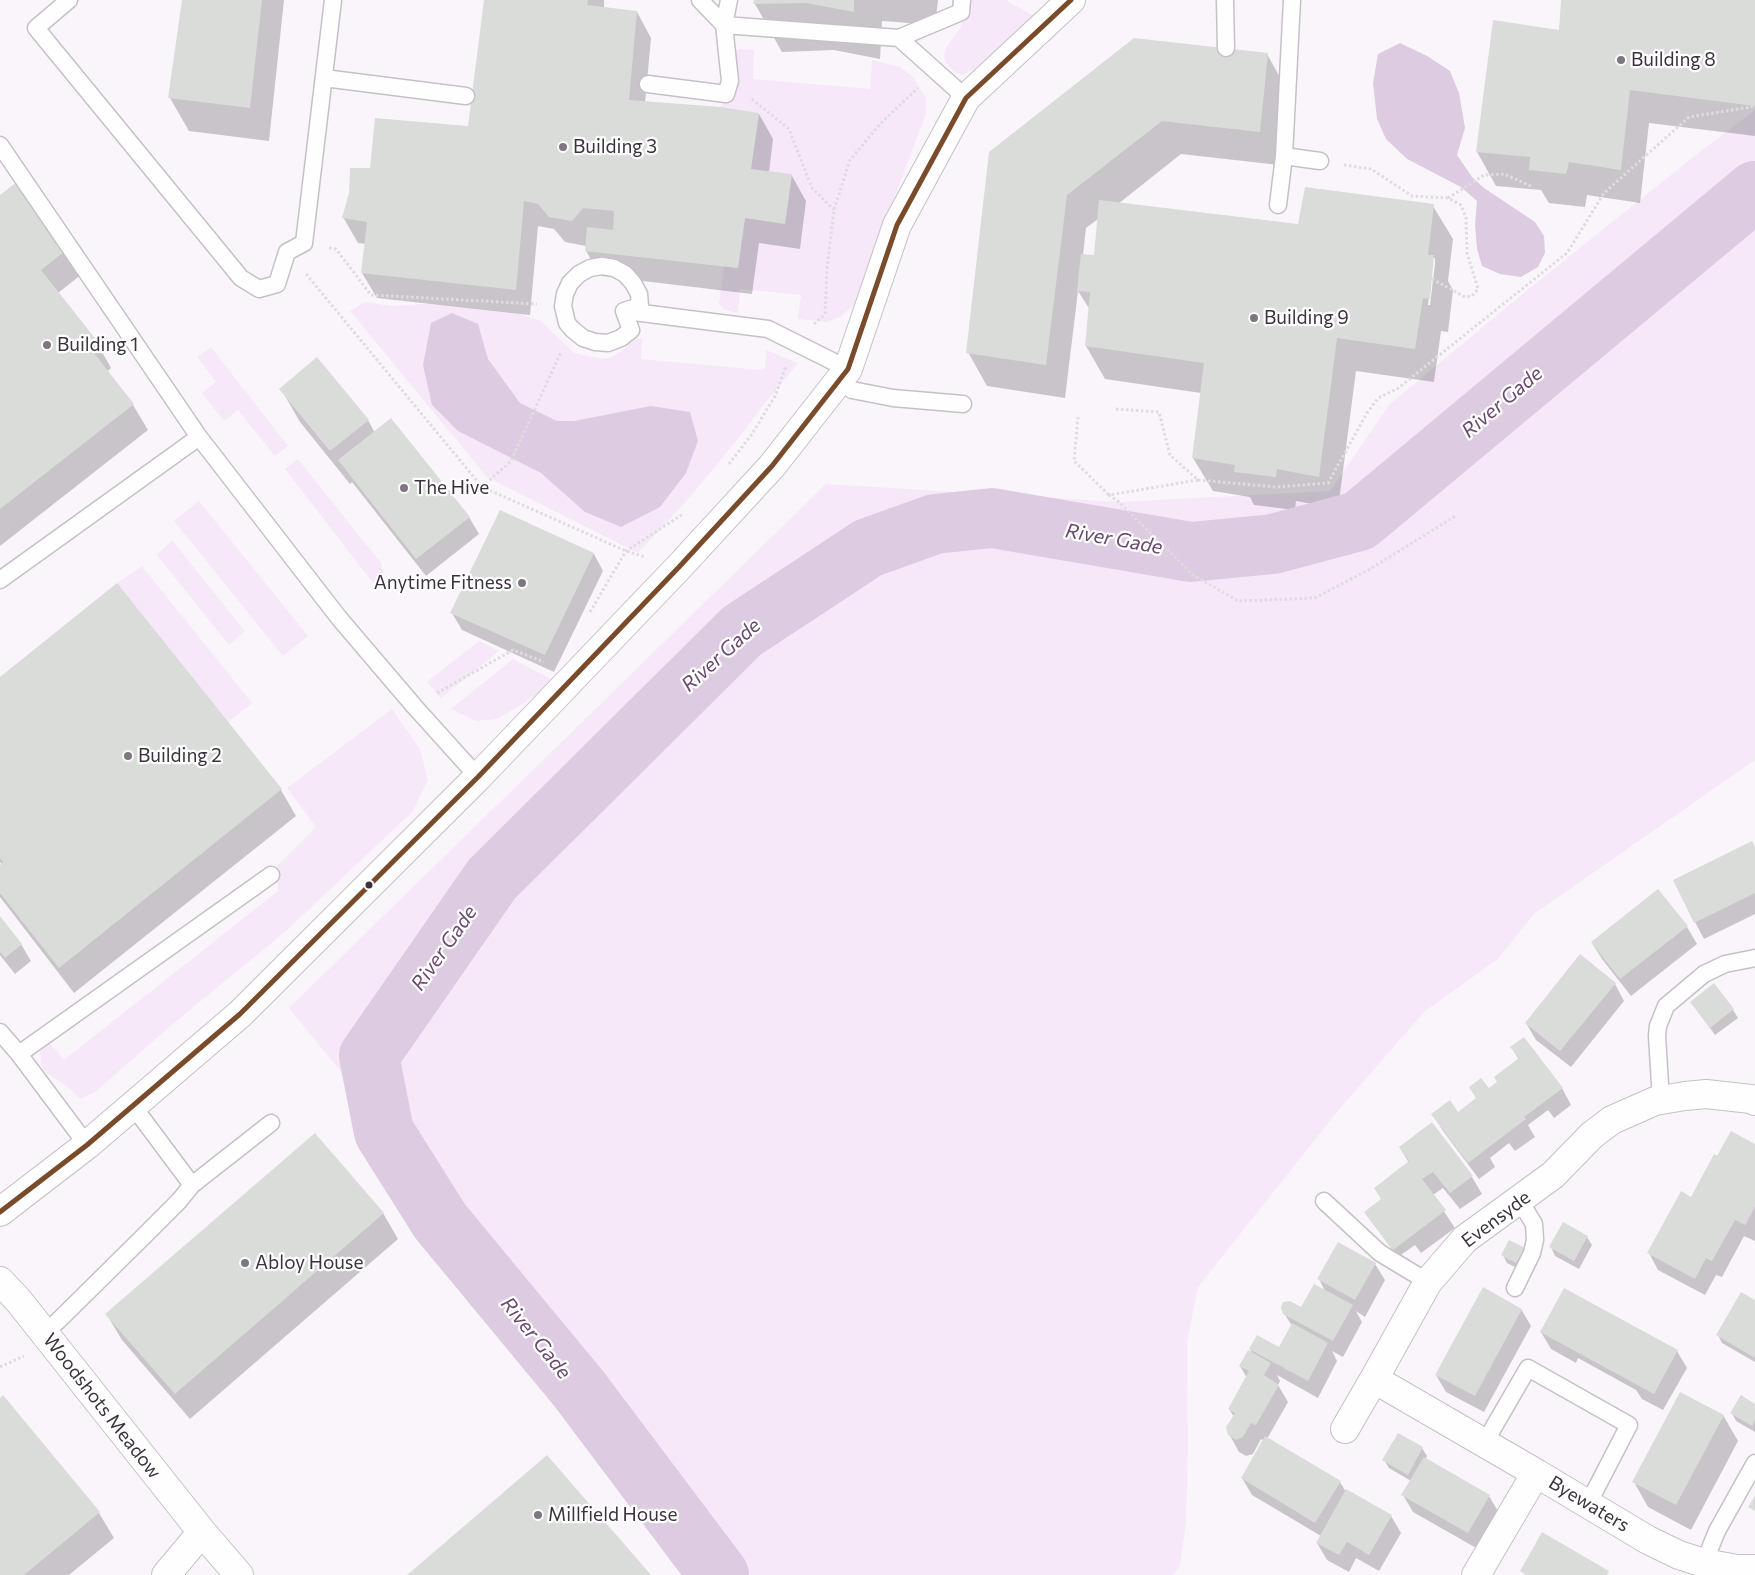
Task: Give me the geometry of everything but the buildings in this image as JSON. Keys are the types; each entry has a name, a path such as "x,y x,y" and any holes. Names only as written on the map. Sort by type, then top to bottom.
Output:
{"street":[{"path":"0,1212 87,1145 240,1014 478,777 679,567 772,466 844,375 897,225 966,98 1071,0"},
{"name":"Evensyde","path":"1374,1379 1428,1282 1465,1239 1520,1201 1553,1175 1592,1135 1612,1120 1634,1109 1661,1100 1706,1094 1754,1095"},
{"name":"Woodshots Meadow","path":"0,1281 44,1333 202,1532 239,1575"},
{"path":"1345,1428 1374,1379 1536,1473"},
{"name":"Byewaters","path":"1476,1575 1536,1473 1648,1540 1679,1555 1704,1563 1755,1570"},
{"path":"166,1575 202,1532"}],"lane":[{"path":"69,0 36,28 241,278 259,289 277,284 287,252 304,243 333,0"},
{"path":"700,0 724,25 899,38 961,12 962,0"},
{"path":"648,84 726,94 730,81 724,25 729,0"},
{"path":"1225,0 1226,48"},
{"path":"1278,205 1284,156 1292,0"},
{"path":"899,38 966,98"},
{"path":"324,78 466,96"},
{"path":"0,145 199,436 339,618 478,777"},
{"path":"1284,156 1320,161"},
{"path":"602,266 614,268 625,274 634,283 639,294 640,306 624,311 631,330 621,338 608,343 595,342 582,338 567,323 563,306 565,294 570,283 578,274 590,268 602,266"},
{"path":"624,311 768,329 844,375 852,390 893,398 963,404"},
{"path":"0,580 199,436"},
{"path":"19,1054 270,875"},
{"path":"1661,1100 1657,1036 1658,1026 1666,1006 1704,974 1725,964 1755,958"},
{"path":"0,1032 19,1054 87,1145"},
{"path":"133,1106 192,1185"},
{"path":"44,1333 60,1320 143,1237 192,1185 271,1123"},
{"path":"1324,1201 1380,1253 1428,1282"},
{"path":"1515,1288 1532,1253 1535,1240 1534,1224 1520,1201"},
{"path":"1485,1442 1528,1368 1629,1425 1588,1504"},
{"path":"1704,1563 1717,1531 1755,1463"}],"path":[{"path":"725,469 752,434 775,396 794,343 824,314 834,210 850,160 881,123 935,71"},
{"path":"730,81 789,129 812,188 834,210"},
{"path":"1109,495 1198,480 1276,487 1328,483 1367,413 1378,398 1398,389 1567,253 1604,194 1689,117 1755,105"},
{"path":"1320,161 1370,169 1412,196 1448,198 1461,206 1466,218 1467,253 1478,289 1472,296 1464,297 1432,279"},
{"path":"1448,198 1484,175 1504,174 1533,187"},
{"path":"304,243 336,250 371,295 539,304"},
{"path":"287,252 482,488 626,551 679,567"},
{"path":"482,488 511,461 563,347"},
{"path":"1116,409 1159,412 1170,455 1198,480"},
{"path":"1078,417 1074,461 1109,495 1120,502 1193,575 1238,601 1315,598 1370,569 1457,515"},
{"path":"587,617 626,551 685,513"},
{"path":"414,706 513,650 545,663"}],"shaded area":[{"path":"967,0 1008,0 1034,16 976,69 961,75 953,71 946,64 944,57 945,49 961,27"},
{"path":"1400,43 1427,56 1450,71 1459,93 1465,128 1457,155 1472,177 1484,188 1535,222 1544,236 1545,253 1538,267 1521,277 1500,274 1482,266 1477,249 1475,225 1477,201 1461,187 1407,159 1386,139 1377,119 1373,83 1378,54"},
{"path":"739,49 754,50 753,79 870,89 872,60 900,67 913,77 926,98 926,114 854,305 840,317 827,322 798,319 801,295 740,289 738,313 724,310 719,303 724,266 738,268 745,218 785,224 792,175 751,169 759,113 721,107 729,56"},
{"path":"1755,110 1755,760 1534,914 1498,959 1424,1012 1337,1112 1198,1287 1187,1342 1188,1448 1186,1522 1180,1566 1173,1575 750,1575 289,1008 826,484 1119,502 1330,491 1389,405 1531,287"},
{"path":"365,302 391,306 443,305 517,313 541,321 574,353 598,358 610,358 635,339 642,339 641,359 761,370 765,368 766,350 798,363 690,497 638,553 487,477 350,311"},
{"path":"452,313 478,324 488,359 520,403 557,421 574,421 651,406 690,412 698,441 686,473 660,507 621,527 585,512 541,473 458,431 432,405 423,365 431,323"},
{"path":"211,347 288,446 275,456 238,410 224,421 202,393 216,382 197,357"},
{"path":"298,459 381,563 384,575 382,579 373,583 285,469"},
{"path":"199,501 308,636 283,656 174,521"},
{"path":"172,540 245,631 229,645 157,555"},
{"path":"142,566 252,703 228,722 117,583"},
{"path":"479,641 499,651 441,698 427,682"},
{"path":"513,659 551,679 542,690 497,719 476,721 451,709"},
{"path":"392,709 420,749 428,780 413,811 286,931 174,1023 94,1093 80,1099 68,1087 45,1072 41,1065 40,1052 48,1041 64,1060 278,891 276,867 316,827 287,788"}],"waterway":[{"name":"River Gade","path":"719,1575 579,1389 440,1221 384,1132 369,1056 492,879 742,631 868,548 935,524 992,518 1191,552 1273,544 1359,521 1755,191"}],"transit line":[{"path":"0,1212 87,1145 240,1014 478,777 679,567 772,466 848,369 897,225 966,98 1071,0"}],"place":[{"name":"Building 8","path":"1621,60"},
{"name":"Building 3","path":"563,147"},
{"name":"Building 9","path":"1254,318"},
{"name":"Building 1","path":"47,345"},
{"name":"The Hive","path":"404,488"},
{"name":"Anytime Fitness","path":"522,583"},
{"name":"Building 2","path":"128,756"},
{"name":"Abloy House","path":"245,1263"},
{"name":"Millfield House","path":"538,1515"}]}
